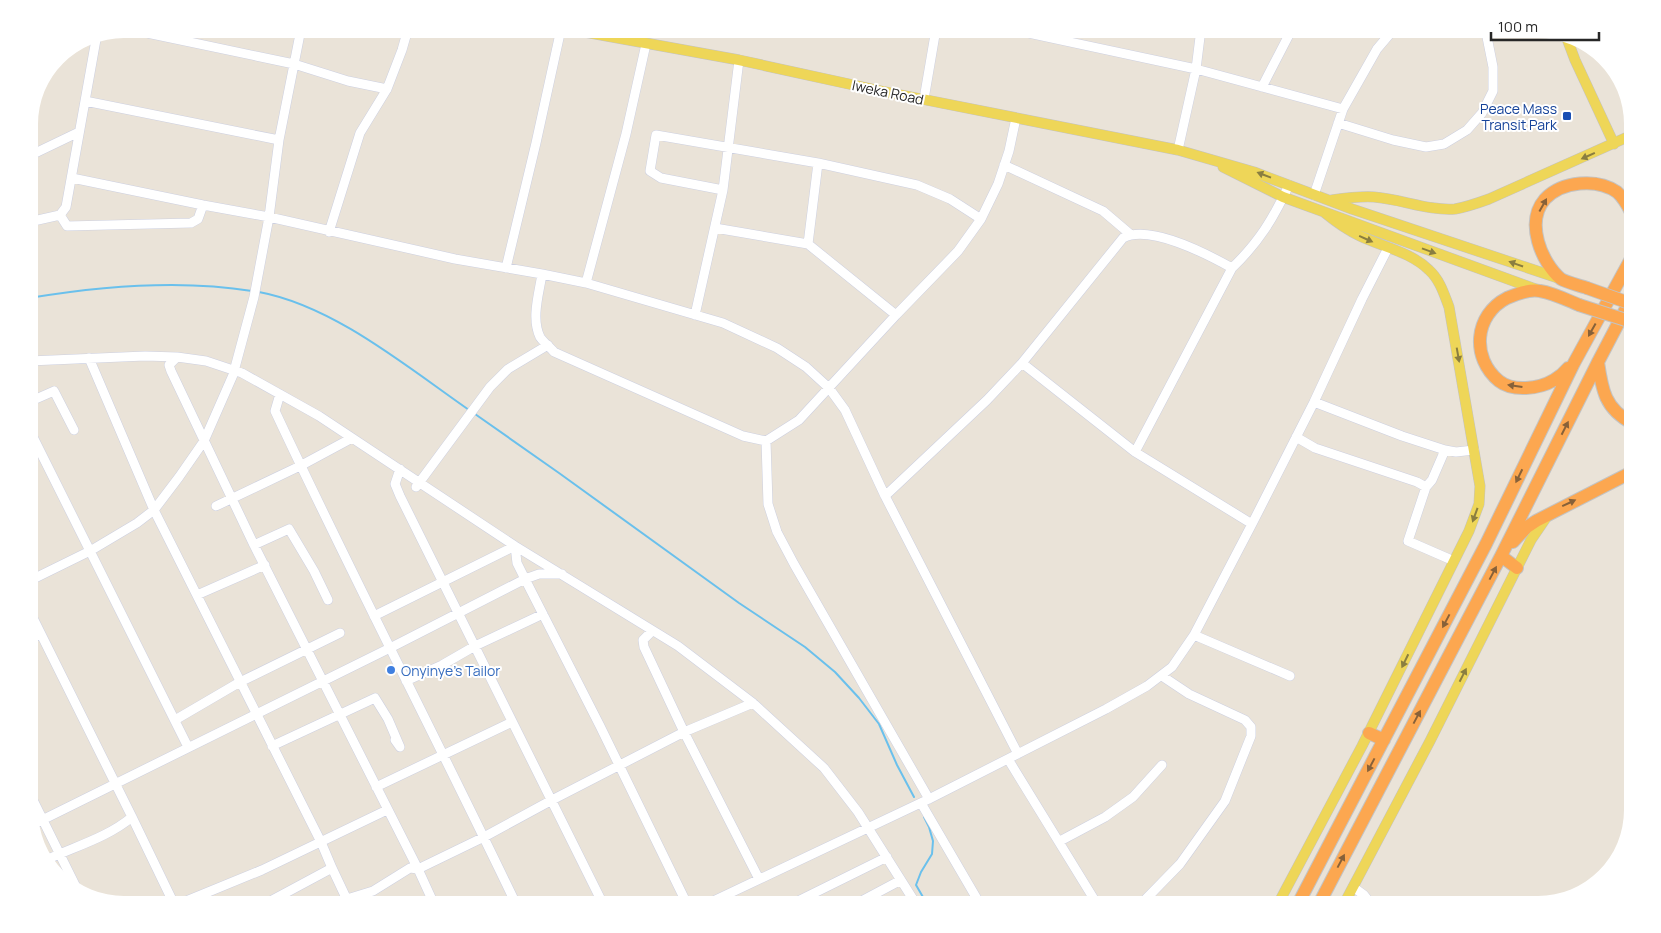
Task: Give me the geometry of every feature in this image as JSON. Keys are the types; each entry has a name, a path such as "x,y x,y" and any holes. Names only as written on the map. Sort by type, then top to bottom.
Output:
{"highway":[{"path":"1623,198 1617,192 1601,186 1575,184 1567,186 1545,200 1536,228 1537,238 1544,256 1562,280 1623,301"},
{"path":"1302,896 1486,544 1574,363 1623,274"},
{"path":"1574,363 1554,380 1532,388 1508,386 1500,382 1488,367 1480,345 1484,318 1497,304 1506,299 1522,292 1539,290 1623,319"},
{"path":"1323,896 1502,555 1623,314"},
{"path":"1598,362 1605,396 1618,414 1623,417"},
{"path":"1502,555 1527,527 1549,513 1624,476"},
{"path":"1502,555 1517,568"},
{"path":"1369,733 1384,740"}],"main road":[{"name":"Iweka Road","path":"615,38 739,60 1178,150 1207,158"},
{"path":"1569,43 1614,144"},
{"path":"1328,200 1375,197 1436,208 1454,209 1469,206 1489,199 1623,139"},
{"path":"1207,158 1254,172 1328,200 1562,280"},
{"path":"1207,158 1255,184 1325,214 1539,290"},
{"path":"1282,896 1369,733 1469,531 1479,504 1480,486 1474,450 1449,307 1442,289 1434,275 1421,263 1350,231 1325,214"},
{"path":"1348,896 1443,716 1531,540 1549,513"}],"street":[{"path":"171,38 294,64 348,81 387,89"},
{"path":"38,577 90,551 126,530 154,510 180,477 204,440 234,370 257,286 269,217 279,140 299,38"},
{"path":"329,232 360,133 387,89 405,38"},
{"path":"506,268 559,38"},
{"path":"924,99 933,38"},
{"path":"1051,38 1196,69 1343,109"},
{"path":"1178,150 1196,69 1199,38"},
{"path":"1262,87 1287,38"},
{"path":"1314,195 1343,109 1377,49 1386,38"},
{"path":"1338,123 1393,140 1426,147 1444,144 1467,130 1482,113 1493,91 1493,67 1487,38"},
{"path":"38,220 60,215 66,207 96,42"},
{"path":"586,283 626,134 646,44"},
{"path":"695,315 723,190 739,60"},
{"path":"85,101 279,140"},
{"path":"542,274 536,309 537,324 540,338 554,352 743,436 766,442 798,420 958,251 981,219 998,184 1016,118"},
{"path":"38,152 79,132"},
{"path":"723,190 660,178 650,171 656,135 818,163 917,185 950,200 981,219"},
{"path":"808,244 818,163"},
{"path":"1004,165 1103,211 1130,234"},
{"path":"72,178 269,217 455,259 586,283 723,324 777,348 806,367 829,388 845,410 885,496 1018,754"},
{"path":"1135,452 1232,268 1265,232 1289,185"},
{"path":"60,215 67,226 190,223 198,220 203,205"},
{"path":"715,228 808,244 896,315"},
{"path":"885,496 987,400 1022,363 1122,238 1130,234 1144,234 1179,242 1232,268"},
{"path":"724,896 925,801 1106,709 1162,676 1182,654 1194,635 1314,402 1362,298 1388,248"},
{"path":"418,484 490,387 508,369 548,345"},
{"path":"177,357 169,364 171,371 254,545 430,896"},
{"path":"38,361 177,357 206,361 234,370 319,416 400,469 418,484 678,646 754,703 824,768 858,812 911,896"},
{"path":"89,358 154,510 321,842 345,896"},
{"path":"1022,363 1135,452 1252,524"},
{"path":"38,398 54,391 74,430"},
{"path":"280,394 275,411 300,466 512,896"},
{"path":"1314,402 1402,436 1445,450 1456,452 1474,450"},
{"path":"1296,437 1315,448 1417,482 1426,487"},
{"path":"216,506 300,466 352,438"},
{"path":"766,442 768,504 777,532 976,896"},
{"path":"38,447 188,747"},
{"path":"1445,450 1432,480 1426,487 1408,541 1454,561"},
{"path":"400,469 394,484 599,896"},
{"path":"254,545 290,529 328,600"},
{"path":"374,616 515,546"},
{"path":"515,546 517,563 600,726 683,896"},
{"path":"197,595 265,565"},
{"path":"39,822 525,579 539,574 562,574"},
{"path":"406,681 543,614"},
{"path":"38,628 170,896"},
{"path":"652,631 643,640 644,647 684,732 759,879"},
{"path":"175,720 240,682 340,633"},
{"path":"1194,635 1290,676"},
{"path":"1149,896 1180,864 1224,801 1252,727 1245,720 1189,694 1162,676"},
{"path":"272,746 375,698 388,719 400,747 395,740"},
{"path":"362,896 410,868 418,869 484,837 684,732 754,703"},
{"path":"376,788 512,722"},
{"path":"1008,759 1092,896"},
{"path":"1060,841 1105,817 1133,797 1162,765"},
{"path":"38,810 72,879"},
{"path":"199,896 262,870 387,810"},
{"path":"52,857 79,847 125,823 132,817"},
{"path":"808,896 886,857"},
{"path":"280,896 332,868"},
{"path":"871,896 901,880"},
{"path":"1353,887 1365,896"}],"waterway":[{"path":"38,297 112,287 168,285 196,285 252,291"},
{"path":"259,292 287,299 315,310 342,324 395,357 469,410"},
{"path":"475,414 739,603 805,647 835,672 859,698 879,724 914,797"},
{"path":"922,896 916,885 921,872 932,854 933,841 924,817"}],"place":[{"name":"Peace Mass Transit Park","path":"1567,116"},
{"name":"Onyinye's Tailor","path":"391,670"}]}
